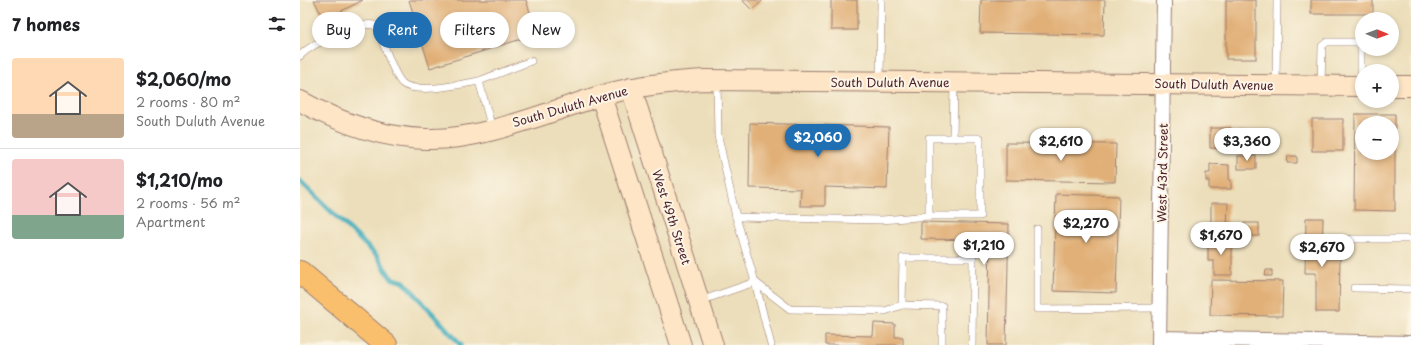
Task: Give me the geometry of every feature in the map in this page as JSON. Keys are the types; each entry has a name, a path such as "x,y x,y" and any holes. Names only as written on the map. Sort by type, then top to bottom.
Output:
{"highway":[{"path":"300,272 386,345"}],"street":[{"name":"West 43rd Street","path":"1160,342 1164,0"},
{"name":"South Duluth Avenue","path":"300,101 324,115 353,127 385,135 426,139 447,138 492,130 631,88 674,82 717,80 1355,86"},
{"path":"1399,86 1411,86"},
{"name":"West 49th Street","path":"631,88 713,345"},
{"path":"601,96 681,345"},
{"path":"1160,342 1411,343"}],"lane":[{"path":"880,82 881,0"},
{"path":"1276,85 1277,0"},
{"path":"300,56 309,48 360,25 369,24 374,25 378,29 392,66 402,83 410,87 438,88 478,81 531,61"},
{"path":"1321,85 1322,46 1326,42 1357,42 1362,46 1362,64"},
{"path":"717,80 718,136 736,217 771,345"},
{"path":"478,81 492,130"},
{"path":"953,138 954,82"},
{"path":"736,217 882,220 929,216 980,216 980,138 929,138 929,216"},
{"path":"1037,229 1037,310 1160,308"},
{"path":"1352,239 1411,239"},
{"path":"902,305 903,258 973,258 972,345"},
{"path":"699,302 755,282"},
{"path":"755,282 790,309 885,311 902,305 942,306 942,345"},
{"path":"1354,288 1411,289"}],"building":[{"path":"314,0 363,0 340,12 320,12"},
{"path":"409,0 526,0 530,12 517,12 517,40 509,43 509,12 440,12 440,48 493,48 430,68 424,48 432,48 432,12 413,12"},
{"path":"742,0 763,0 752,10"},
{"path":"831,0 857,0 857,30 831,30"},
{"path":"981,0 1105,0 1104,35 980,33"},
{"path":"1226,0 1256,0 1256,59 1226,59"},
{"path":"1311,0 1373,0 1373,12 1355,12 1355,14 1311,14"},
{"path":"1355,114 1395,114 1395,116 1355,116 1355,160 1395,160 1395,211 1354,210"},
{"path":"1312,119 1343,119 1343,151 1312,151"},
{"path":"750,123 889,127 887,189 825,187 825,206 800,206 801,189 749,188"},
{"path":"1210,128 1231,128 1231,149 1210,148"},
{"path":"1238,132 1253,133 1253,150 1238,150"},
{"path":"1006,143 1116,144 1115,182 1006,180"},
{"path":"1238,156 1256,156 1256,169 1238,169"},
{"path":"1288,156 1297,156 1297,163 1287,163"},
{"path":"1210,164 1229,165 1229,180 1231,180 1231,189 1209,189 1209,181 1206,181 1206,173 1210,173"},
{"path":"1056,194 1119,196 1116,293 1053,291"},
{"path":"1211,203 1228,203 1227,228 1211,228"},
{"path":"1306,218 1323,218 1322,258 1340,258 1339,312 1316,312 1316,273 1305,273"},
{"path":"921,222 1009,224 1006,345 988,345 990,240 921,239"},
{"path":"1244,223 1259,223 1259,236 1244,236"},
{"path":"1333,239 1342,239 1342,255 1332,255"},
{"path":"1208,240 1232,240 1232,275 1214,275 1214,261 1208,261"},
{"path":"1266,270 1272,270 1272,276 1265,276"},
{"path":"1211,280 1283,281 1282,316 1210,315"},
{"path":"874,323 895,324 895,337 903,337 903,345 825,345 825,335 873,336"}],"waterway":[{"path":"300,181 377,256 391,278 404,282 461,345"}]}
